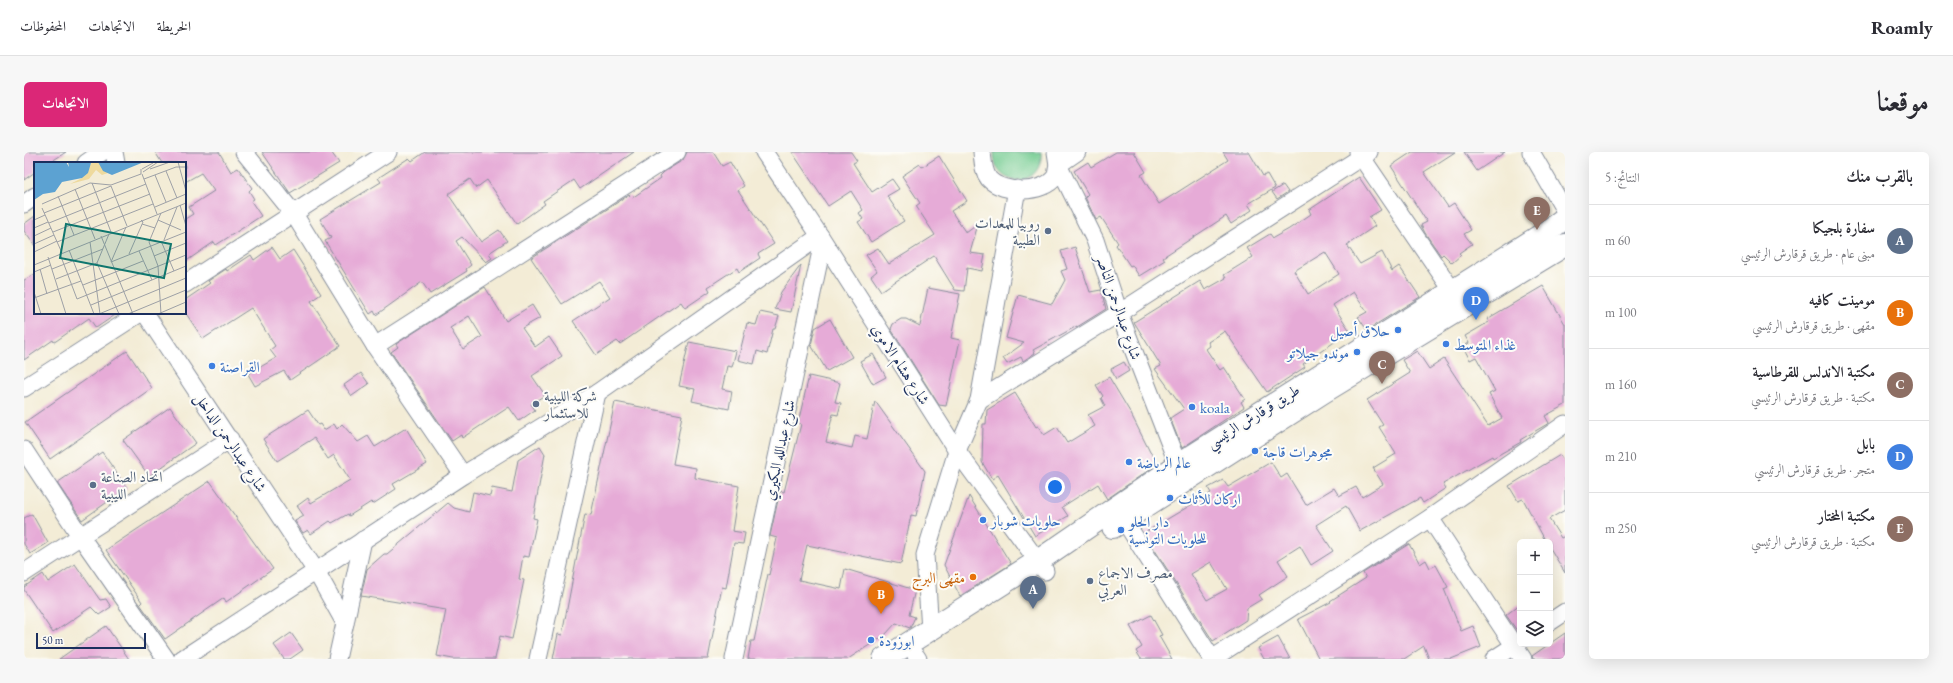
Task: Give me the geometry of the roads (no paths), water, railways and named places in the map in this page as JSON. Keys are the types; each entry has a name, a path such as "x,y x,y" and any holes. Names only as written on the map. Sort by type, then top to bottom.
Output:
{"main road":[{"name":"طريق قرقارش الرئيسي","path":"884,659 930,630 1124,520 1325,391 1559,246 1565,218"},
{"name":"طريق قرقارش الرئيسي","path":"915,658 1178,465 1452,290 1559,246"}],"street":[{"path":"87,162 102,152"},
{"path":"114,152 116,162"},
{"path":"244,152 294,214 375,346 463,475"},
{"path":"186,283 388,152"},
{"path":"375,346 677,152"},
{"name":"شارع هشام الاموي","path":"764,152 822,239 957,451 1041,566"},
{"path":"982,152 984,170 989,179 999,186 1030,190 1042,187 1055,177 1057,158 1077,152"},
{"path":"1531,152 1565,211"},
{"path":"979,400 1119,313 1362,154 1452,290"},
{"name":"شارع عبدالرحمن الناصر","path":"1057,158 1096,240 1119,313 1178,465"},
{"path":"930,630 925,555 957,451 979,400 1017,189"},
{"path":"24,204 34,197"},
{"path":"182,659 463,475 597,393 822,239"},
{"name":"شارع عبدالله البكيري","path":"734,659 822,239"},
{"path":"24,388 138,314"},
{"name":"شارع عبدالرحمن الداخل","path":"147,314 316,571 345,622"},
{"path":"538,659 597,393"},
{"path":"1124,520 1212,659 1430,518 1565,424"},
{"path":"24,573 230,439"},
{"path":"24,450 81,537 166,659"},
{"path":"1430,518 1519,649 1494,659"},
{"path":"337,659 363,540"},
{"path":"1553,620 1565,612"}],"place":[{"name":"مكتبة المختار","path":"1537,230"},
{"name":"روبيا للمعدات الطبية","path":"1048,231"},
{"name":"بابل","path":"1476,320"},
{"name":"حلاق أصيل","path":"1398,330"},
{"name":"غذاء المتوسط","path":"1446,344"},
{"name":"موندو جيلاتو","path":"1357,352"},
{"name":"القراصنة","path":"212,366"},
{"name":"مكتبة الاندلس للقرطاسية","path":"1382,384"},
{"name":"شركة الليبية للاستثمار","path":"536,404"},
{"name":"koala","path":"1192,407"},
{"name":"مجوهرات قاجة","path":"1255,451"},
{"name":"عالم الرياضة","path":"1129,462"},
{"name":"اتحاد الصناعة الليبية","path":"93,485"},
{"name":"اركان للأثاث","path":"1170,498"},
{"name":"حلويات شوبار","path":"983,520"},
{"name":"دار الحلو للحلويات التونسية","path":"1121,530"},
{"name":"مقهى البرج","path":"973,577"},
{"name":"مصرف الاجماع العربي","path":"1090,581"},
{"name":"سفارة بلجيكا","path":"1033,609"},
{"name":"مومينت كافيه","path":"881,614"},
{"name":"ابوزودة","path":"871,640"}]}
